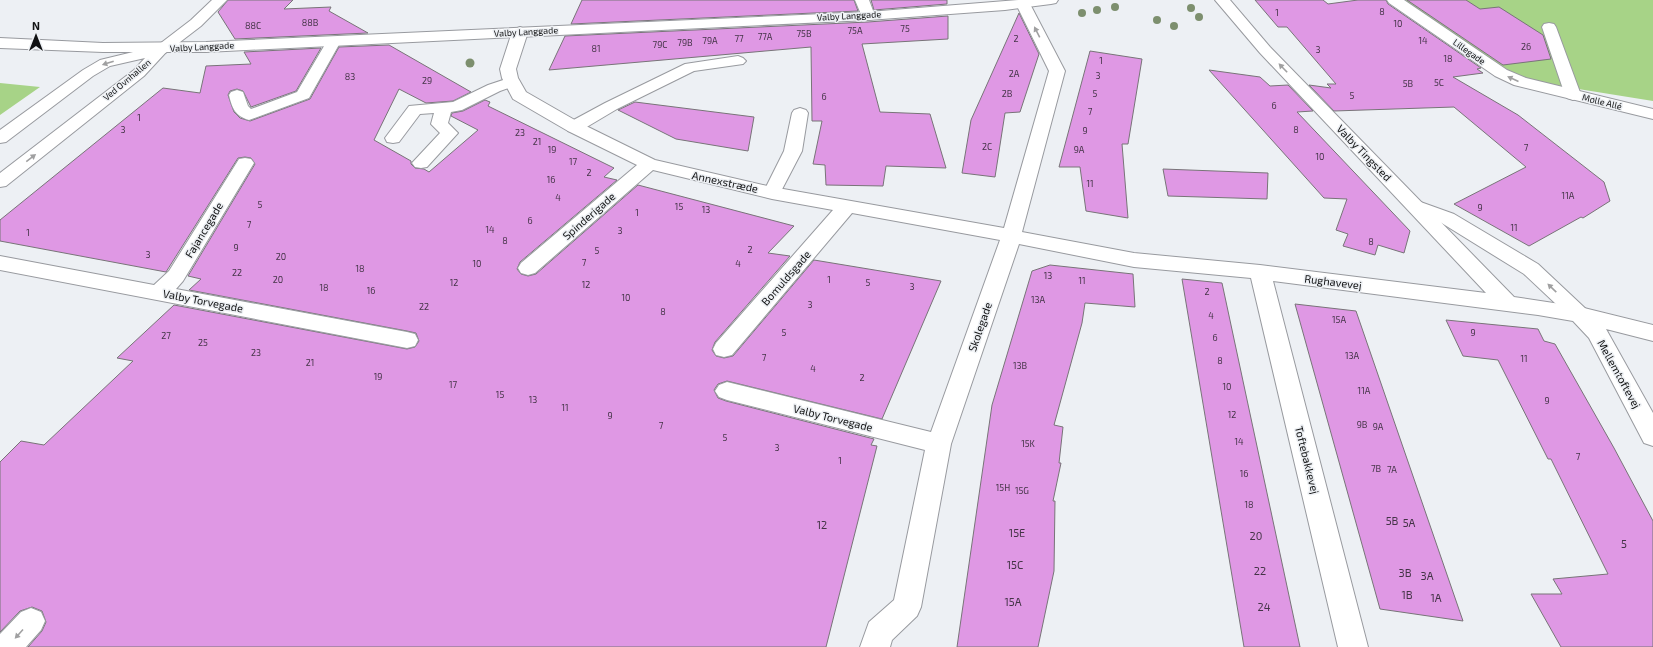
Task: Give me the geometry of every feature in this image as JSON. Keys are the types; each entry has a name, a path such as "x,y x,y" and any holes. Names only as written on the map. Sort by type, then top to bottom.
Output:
{"street":[{"path":"162,49 196,23 220,0"},
{"path":"862,0 868,16"},
{"name":"Valby Langgade","path":"0,43 162,49 868,16 951,11 1051,0"},
{"name":"Valby Tingsted","path":"1222,0 1266,50 1508,303"},
{"name":"Lillegade","path":"1394,0 1501,73 1520,82 1551,89"},
{"name":"Skolegade","path":"875,647 878,632 907,607 939,444 1011,236 1057,70 1023,4"},
{"path":"512,82 508,69 520,32"},
{"name":"Annexstræde","path":"512,82 519,95 574,127 649,164 772,193 1011,236"},
{"name":"Mølle Allé","path":"1551,89 1653,114"},
{"name":"Fajancegade","path":"159,293 176,276 245,163"},
{"name":"Spinderigade","path":"528,268 649,164"},
{"name":"Bomuldsgade","path":"724,349 847,206"},
{"name":"Rughavevej","path":"1011,236 1134,260 1260,272 1508,303 1580,315 1653,333"},
{"name":"Valby Torvegade","path":"0,263 407,340"},
{"name":"Toftebakkevej","path":"1260,272 1353,647"},
{"name":"Mellemtoftevej","path":"1580,315 1596,333 1653,436"},
{"name":"Valby Torvegade","path":"727,391 939,444"}],"lane":[{"path":"1549,27 1573,95"},
{"path":"237,95 240,108 249,115 303,95 334,41"},
{"name":"Ved Ovnhallen","path":"0,138 104,63 162,49"},
{"name":"Ved Ovnhallen","path":"0,182 139,72 162,49"},
{"path":"574,127 611,106 690,67 738,61"},
{"path":"393,138 415,109 456,107 494,88 512,82"},
{"path":"0,153 32,128 66,91"},
{"path":"0,164 46,129 111,94"},
{"path":"421,163 450,133 439,124 444,108"},
{"path":"772,193 793,151 800,113"},
{"path":"1415,206 1447,218 1531,269 1580,315"},
{"path":"7,647 31,621"}],"green space":[{"path":"1403,0 1653,0 1653,101 1523,80"},
{"path":"0,83 40,87 0,115"}],"building":[{"path":"228,0 293,0 284,9 331,7 329,11 368,33 235,39 218,12"},
{"path":"582,0 854,0 858,11 571,24"},
{"path":"871,0 947,0 947,4 874,10"},
{"path":"1255,0 1323,0 1328,4 1358,0 1386,0 1388,4 1481,68 1477,69 1483,73 1453,77 1518,115 1604,182 1610,201 1583,218 1581,217 1529,246 1454,204 1526,167 1454,107 1334,111 1309,85 1331,88 1327,84 1336,84 1287,27 1278,27"},
{"path":"1407,0 1466,0 1480,9 1499,7 1543,35 1551,59 1503,65"},
{"path":"1019,13 1039,54 1020,112 1005,113 995,177 962,173 971,120"},
{"path":"948,16 948,39 862,44 880,112 930,114 946,168 886,166 883,186 826,185 825,165 813,164 822,121 812,121 811,47 549,70 565,36 868,22"},
{"path":"389,45 471,92 453,101 426,103 399,89 374,140 411,161 411,164 415,168 424,169 429,172 478,130 451,116 452,113 463,111 485,100 490,102 488,106 614,168 604,177 617,180 520,262 517,269 521,274 528,276 536,274 638,185 794,226 768,253 790,256 715,342 712,350 716,356 724,358 733,356 814,260 941,281 882,419 727,381 718,384 714,390 718,398 726,401 874,439 871,445 877,446 826,647 28,647 42,631 46,622 42,611 32,607 20,611 0,632 0,462 21,441 44,445 133,361 117,358 174,305 407,349 415,347 419,341 416,333 407,331 189,290 201,279 188,276 255,164 251,158 238,158 166,272 0,241 0,220 163,88 200,93 206,66 251,64 244,52 321,48 296,91 251,107 243,91 237,89 230,91 228,95 234,112 240,118 250,121 310,99 339,47"},
{"path":"1090,51 1142,59 1128,144 1122,144 1128,218 1086,211 1080,167 1059,167"},
{"path":"1209,70 1260,77 1270,86 1288,85 1313,111 1297,112 1410,231 1404,253 1378,245 1375,255 1343,246 1348,234 1336,230 1347,199 1324,198"},
{"path":"635,102 754,117 748,151 676,139 618,110"},
{"path":"1163,169 1268,173 1267,199 1168,196"},
{"path":"1050,265 1133,274 1135,307 1085,303 1082,323 1054,425 1063,427 1059,463 1061,463 1053,501 1055,501 1054,571 1038,647 957,647 992,405 1032,271"},
{"path":"1182,279 1222,283 1300,647 1244,647"},
{"path":"1295,304 1356,311 1463,621 1380,609"},
{"path":"1446,320 1538,329 1544,341 1555,344 1614,448 1653,521 1653,647 1561,647 1531,594 1562,594 1553,579 1608,574 1551,459 1548,459 1498,360 1463,356"}]}
